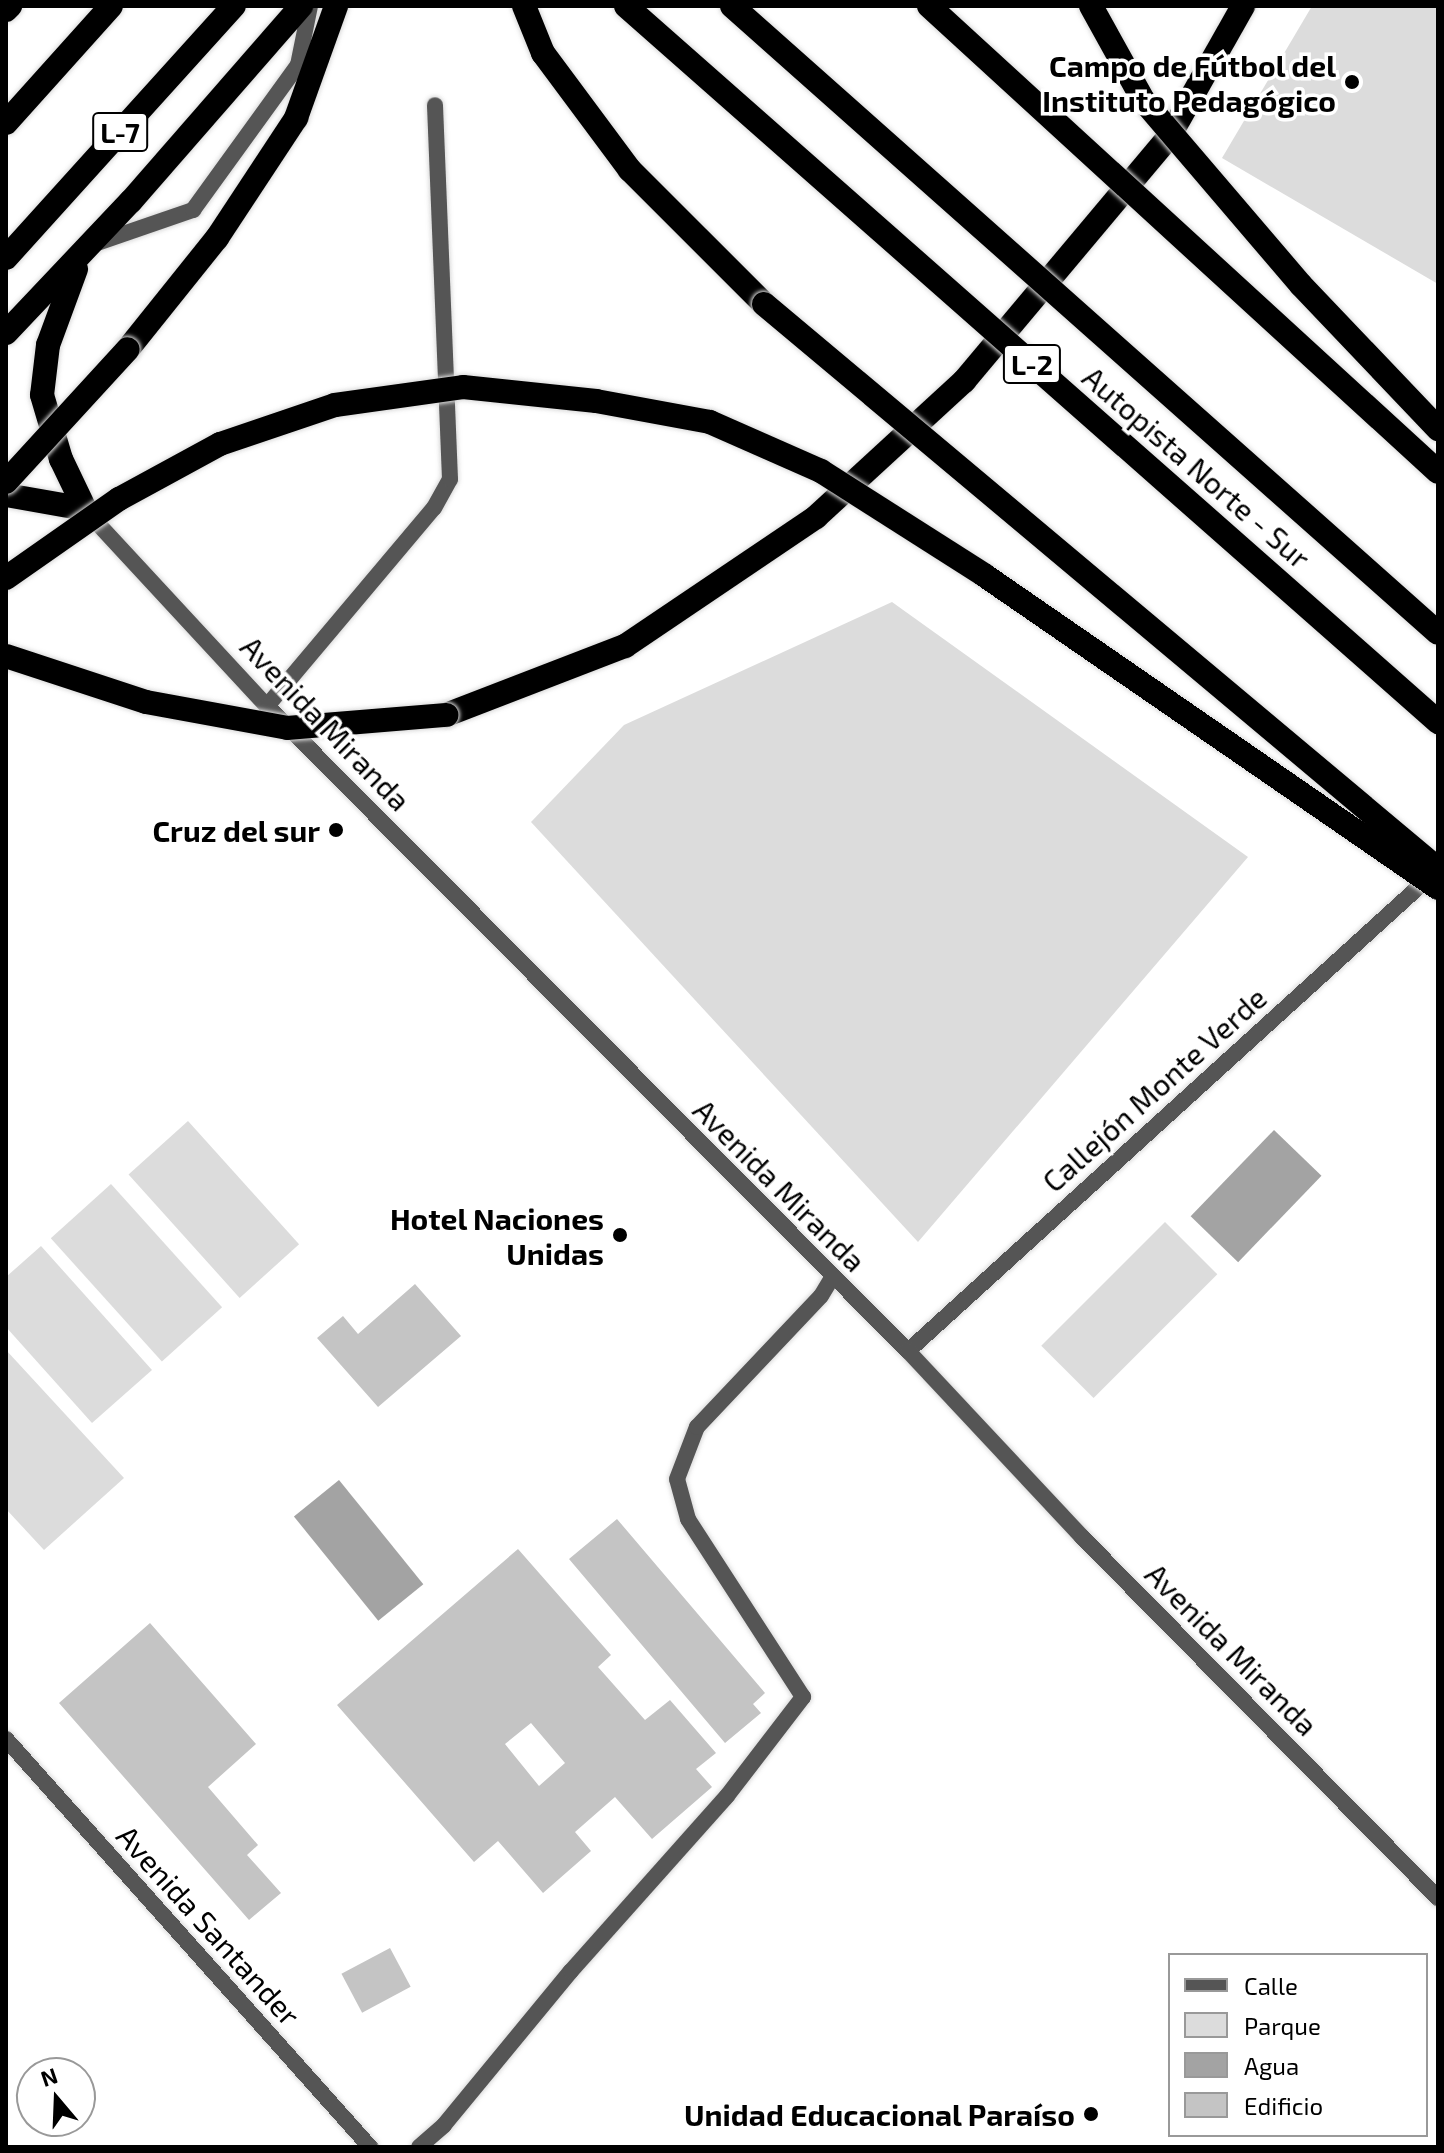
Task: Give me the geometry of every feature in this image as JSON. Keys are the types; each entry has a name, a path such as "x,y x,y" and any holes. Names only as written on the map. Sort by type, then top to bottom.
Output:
{"highway":[{"path":"6,123 111,6"},
{"name":"L-7","path":"6,258 234,6"},
{"path":"6,333 89,246 301,6"},
{"path":"6,482 128,349 217,238 296,118 336,6"},
{"path":"524,6 543,53 630,170 764,304 1438,869"},
{"name":"Autopista Norte - Sur","path":"626,6 1438,722"},
{"name":"Autopista Norte - Sur","path":"732,6 1438,633"},
{"path":"929,6 1438,472"},
{"path":"1091,6 1143,100 1301,285 1438,429"},
{"path":"6,656 146,702 287,728 446,715 625,646 816,517 964,381 1169,137 1243,6"},
{"path":"85,509 61,459 42,395 48,345 64,290 89,246"},
{"path":"6,578 119,499 220,444 335,405 463,387 596,401 710,422 821,471 971,567 1438,888"},
{"path":"6,495 85,509"}],"street":[{"path":"89,246 193,210 298,65 310,6"},
{"path":"267,706 434,508 450,479 435,105"},
{"name":"Avenida Miranda","path":"85,509 267,706 832,1278 908,1351 1082,1537 1438,1898"},
{"name":"Callejón Monte Verde","path":"908,1351 1438,869"},
{"path":"419,2147 444,2125 571,1971 727,1796 803,1697 688,1519 677,1479 697,1427 821,1296 832,1278"},
{"name":"Avenida Santander","path":"6,1739 370,2147"}],"green space":[{"name":"Campo de Fútbol del Instituto Pedagógico","path":"1312,6 1438,6 1438,284 1222,158"},
{"path":"892,602 1248,857 918,1242 531,822 624,725"},
{"path":"188,1121 299,1244 240,1298 129,1175"},
{"path":"111,1184 222,1307 162,1362 51,1238"},
{"path":"1165,1222 1217,1274 1094,1398 1041,1346"},
{"path":"41,1246 152,1370 92,1423 6,1327 6,1277"},
{"path":"6,1350 124,1478 44,1550 6,1509"}],"water":[{"path":"1274,1130 1321,1176 1238,1262 1191,1216"},
{"path":"339,1480 423,1584 378,1621 294,1517"}],"building":[{"path":"415,1284 461,1336 378,1407 317,1338 343,1316 358,1334"},
{"path":"617,1519 765,1693 753,1704 761,1713 725,1743 569,1559"},
{"path":"518,1549 611,1655 598,1667 645,1720 670,1700 716,1753 696,1769 712,1787 652,1839 615,1797 575,1832 591,1851 543,1893 498,1841 474,1862 337,1705","holes":["531,1723 565,1763 539,1786 505,1744"]},
{"path":"150,1623 256,1744 208,1787 258,1845 247,1855 281,1893 249,1920 59,1703"},
{"path":"390,1948 411,1987 362,2013 341,1974"}],"place":[{"name":"Campo de Fútbol del Instituto Pedagógico","path":"1352,82"},
{"name":"Cruz del sur","path":"336,830"},
{"name":"Hotel Naciones Unidas","path":"620,1235"},
{"name":"Unidad Educacional Paraíso","path":"1091,2114"}]}
